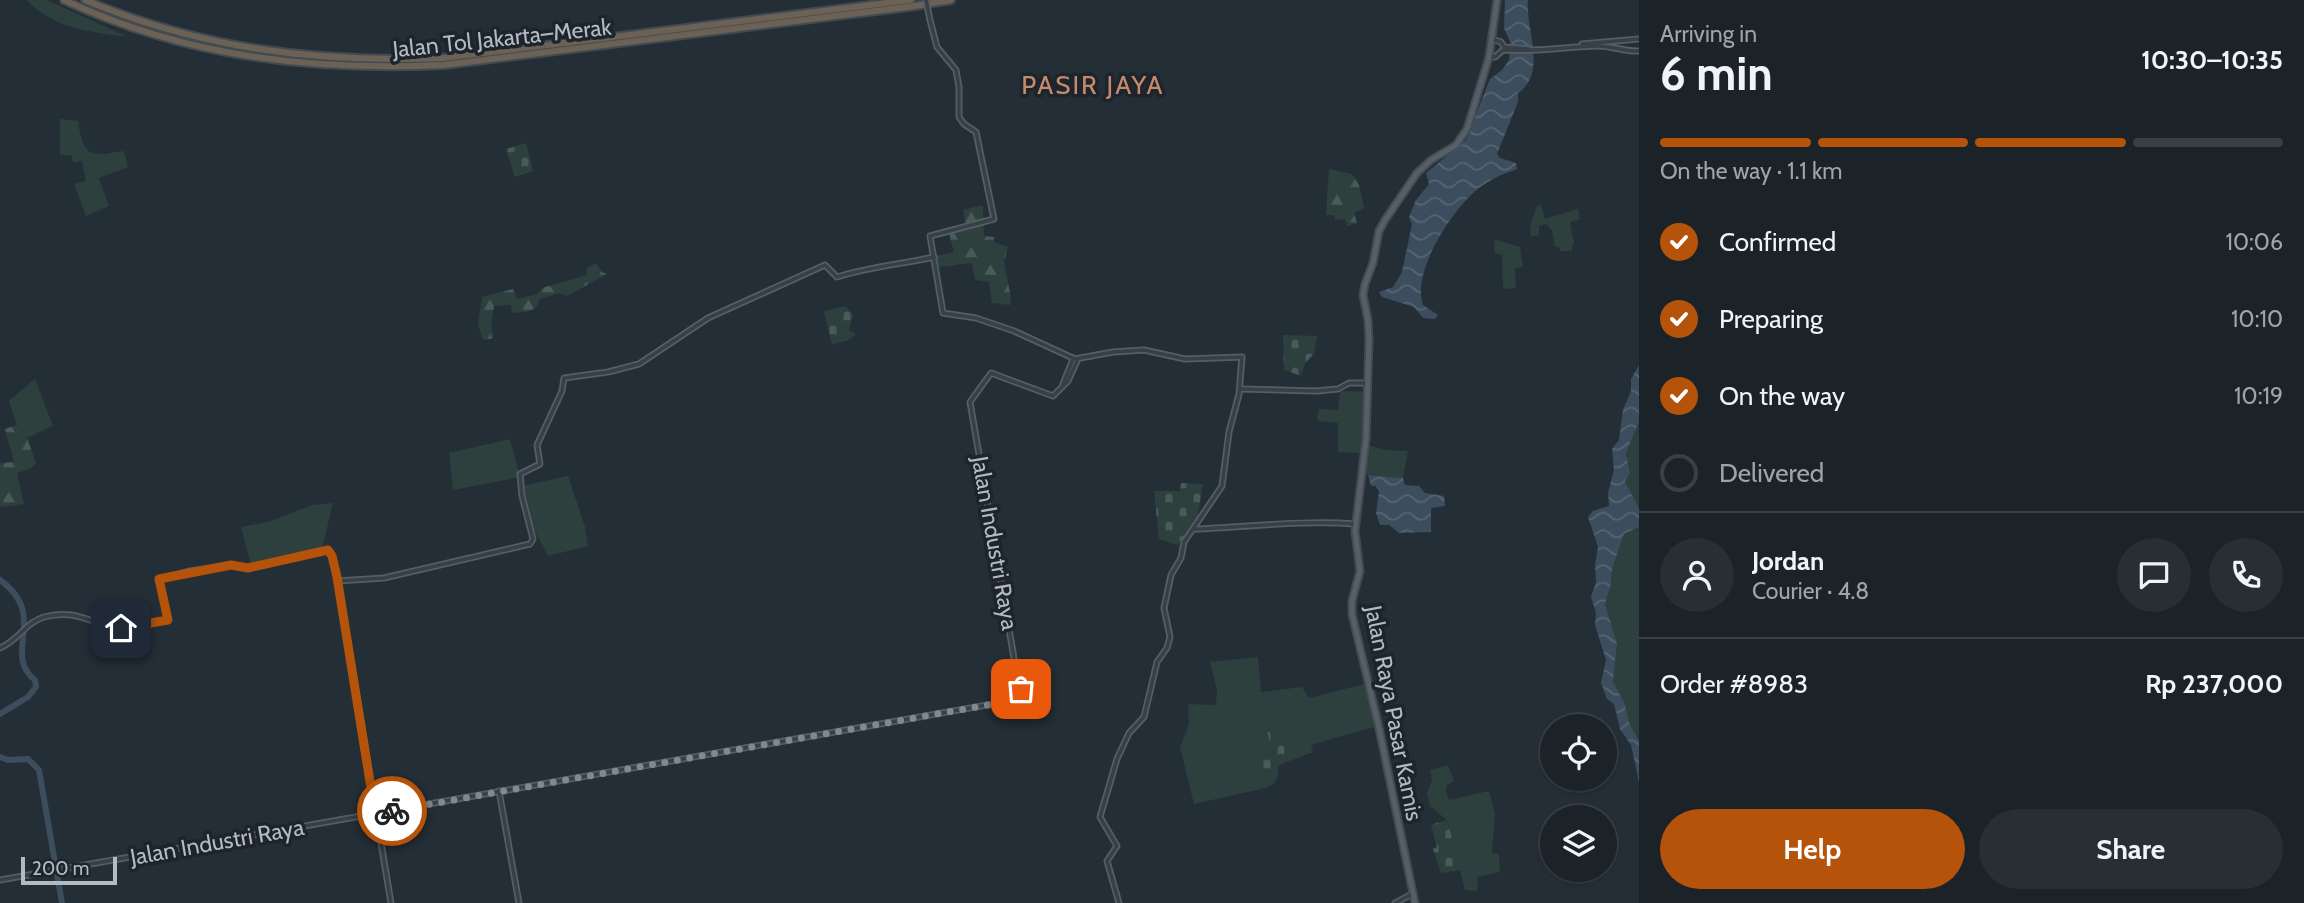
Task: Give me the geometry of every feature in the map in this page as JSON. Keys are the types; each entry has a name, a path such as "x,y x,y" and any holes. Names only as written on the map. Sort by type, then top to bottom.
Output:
{"highway":[{"name":"Jalan Tol Jakarta–Merak","path":"64,0 156,34 254,58 329,66 385,68 458,64 908,8 951,0"},
{"name":"Jalan Tol Jakarta–Merak","path":"85,0 155,26 252,49 340,59 391,60 443,58 911,0"}],"main road":[{"name":"Jalan Raya Pasar Kamis","path":"1415,903 1378,723 1352,614 1352,600 1360,571 1355,548 1356,524 1366,439 1368,320 1363,291 1373,263 1379,232 1417,173 1431,160 1458,143 1472,120 1489,57 1497,0"}],"street":[{"path":"926,0 937,47 956,70 959,87 958,115 964,124 976,132 994,218 932,234 930,237 944,315 962,315 1014,331 1075,359 1144,350 1185,359 1242,357 1240,389 1229,432 1220,490 1184,542 1181,558 1169,581 1164,608 1170,637 1167,648 1157,662 1144,717 1129,733 1117,760 1100,817 1116,846 1107,861 1119,903"},
{"path":"1492,39 1501,42 1504,49"},
{"path":"1544,50 1639,39"},
{"path":"1489,57 1496,57 1504,49 1544,50 1600,45 1639,51"},
{"path":"337,581 384,578 530,544 533,539 522,496 520,474 540,464 537,445 562,391 564,378 608,372 639,364 708,318 825,265 836,277 859,270 934,257"},
{"name":"Jalan Industri Raya","path":"0,880 1021,699 970,402 991,373 1049,395 1056,394 1075,359"},
{"path":"1240,389 1316,391 1338,389 1348,383 1366,383"},
{"path":"1194,529 1253,527 1283,522 1356,524"},
{"path":"0,648 31,623 55,615 82,616 121,628 168,620 159,579 231,565 248,568 325,550 331,552 391,903"},
{"path":"499,791 519,903"},
{"path":"1395,903 1414,893"}],"green space":[{"path":"27,0 47,0 128,37 74,28 49,17"},
{"path":"60,119 78,121 83,142 90,152 103,154 124,151 128,167 99,178 109,206 86,216 74,184 86,181 82,161 74,163 71,155 60,155"},
{"path":"526,143 533,171 515,177 506,149"},
{"path":"1329,169 1352,174 1359,185 1364,208 1354,213 1357,223 1347,226 1345,219 1335,220 1334,215 1326,215"},
{"path":"983,205 984,236 994,237 994,242 1008,247 1004,262 1010,305 992,303 989,282 975,280 972,263 939,267 936,256 954,252 949,233 966,228 963,210"},
{"path":"1541,205 1545,219 1578,209 1580,219 1570,222 1574,244 1572,251 1560,251 1559,247 1555,247 1552,230 1546,224 1539,226 1539,235 1531,237 1530,225 1537,206"},
{"path":"1494,239 1520,247 1523,267 1515,268 1516,288 1503,289 1502,255 1495,253"},
{"path":"596,263 602,272 607,274 567,296 560,293 540,299 536,307 526,312 512,313 511,305 494,306 491,326 494,338 483,340 478,325 482,297 513,289 517,299 538,294 542,288 587,275 587,268"},
{"path":"846,306 853,315 849,330 856,334 832,345 824,311"},
{"path":"1283,335 1317,336 1314,354 1305,363 1301,376 1284,370"},
{"path":"35,379 53,426 27,438 17,425 9,401"},
{"path":"1340,391 1370,392 1369,445 1384,450 1408,451 1403,478 1360,474 1361,453 1338,452 1338,423 1319,421 1317,417 1319,409 1338,410"},
{"path":"1639,422 1639,508 1625,481 1630,473 1626,453"},
{"path":"17,425 27,438 36,463 17,473 24,504 0,507 0,463 14,462 5,429"},
{"path":"510,439 520,477 453,490 449,453"},
{"path":"568,476 585,527 588,546 548,556 528,518 522,486"},
{"path":"1181,483 1203,484 1197,520 1177,545 1159,539 1154,491 1180,491"},
{"path":"333,503 322,549 251,565 241,527 268,522 312,505"},
{"path":"1639,527 1639,742 1613,682 1617,643 1605,604 1612,569 1624,534"},
{"path":"1258,657 1261,692 1302,687 1309,698 1364,684 1370,707 1377,706 1381,725 1311,745 1313,752 1287,762 1282,726 1267,727 1273,753 1257,761 1261,789 1194,804 1180,747 1189,724 1188,704 1216,705 1217,690 1210,662"},
{"path":"1282,726 1287,762 1278,766 1277,779 1273,784 1261,789 1256,761 1273,753 1266,727"},
{"path":"1448,765 1454,781 1447,785 1449,800 1489,791 1495,814 1492,853 1499,854 1500,872 1477,877 1476,891 1465,890 1447,820 1430,806 1427,793 1432,780 1430,770"},
{"path":"1447,820 1461,870 1441,873 1433,849 1437,847 1431,825"}],"water":[{"path":"1505,0 1528,0 1534,62 1527,84 1518,93 1518,102 1497,154 1500,158 1516,163 1517,169 1479,188 1447,225 1429,259 1421,291 1423,305 1438,315 1435,319 1423,318 1414,307 1382,297 1379,292 1393,287 1402,272 1412,224 1409,217 1416,200 1429,184 1426,173 1466,140 1490,79 1502,70 1509,60 1511,44 1504,28"},
{"path":"1639,365 1639,422 1626,453 1630,473 1625,481 1639,508 1639,527 1624,534 1612,569 1605,604 1617,643 1613,682 1639,741 1639,782 1631,745 1620,729 1614,704 1607,699 1601,683 1606,660 1595,625 1596,613 1591,597 1596,582 1598,547 1588,517 1593,511 1609,506 1608,493 1614,470 1612,449 1619,440 1623,410 1631,391 1631,379"},
{"path":"1368,475 1403,478 1405,485 1419,486 1425,493 1444,496 1445,506 1431,508 1431,532 1399,533 1389,525 1380,525 1376,513 1379,491 1375,486 1371,486"}],"waterway":[{"path":"0,580 22,607 22,658 26,669 35,680 36,687 28,697 0,714"},
{"path":"0,757 8,760 28,759 39,770 62,903"}],"way so far":[{"path":"392,811 1021,699 1021,689"}],"district":[{"name":"PASIR JAYA","path":"1093,85"}],"route":[{"path":"121,628 168,620 159,579 231,565 248,568 325,550 331,552 375,813 392,811"}]}
